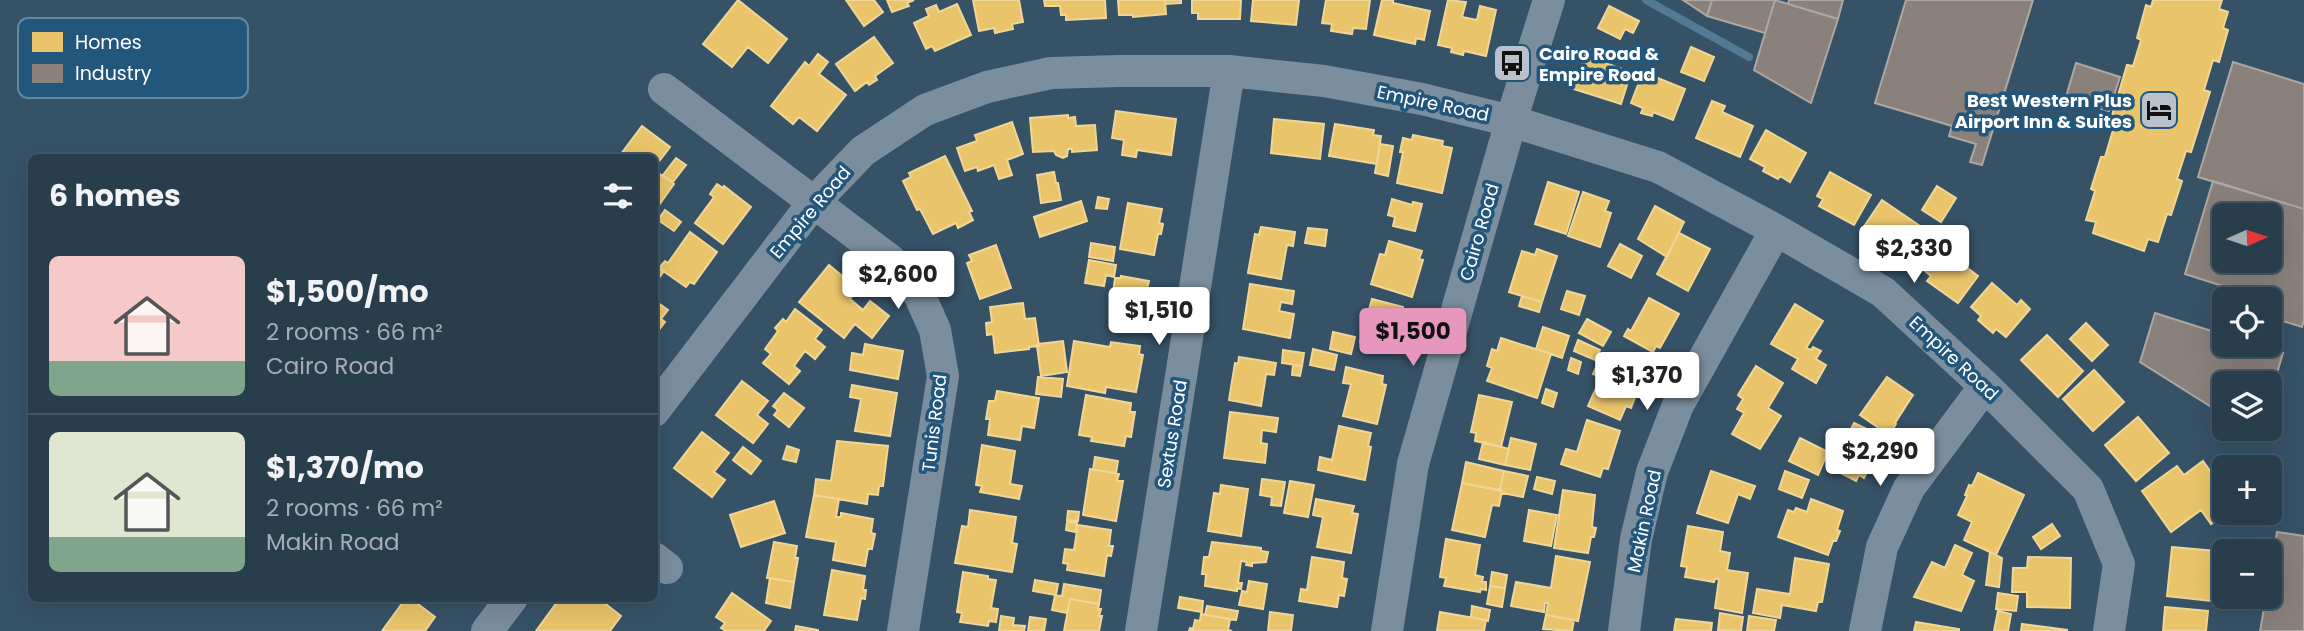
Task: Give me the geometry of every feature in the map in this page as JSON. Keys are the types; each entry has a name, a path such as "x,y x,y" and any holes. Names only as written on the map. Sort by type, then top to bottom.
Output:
{"street":[{"name":"Cairo Road","path":"1387,631 1413,464 1511,121 1549,0"},
{"name":"Empire Road","path":"658,406 814,201 863,151 925,110 988,87 1051,73 1229,71 1324,81 1422,99 1511,121 1658,167 1776,230 1883,292 1985,386 2088,489 2119,564 2109,631"},
{"name":"Sextus Road","path":"1141,631 1229,71"},
{"name":"Tunis Road","path":"664,89 890,260 919,294 935,330 943,376 903,631"},
{"name":"Makin Road","path":"1624,631 1636,539 1652,472 1678,405 1776,230"},
{"path":"1866,631 1882,547 1909,488 1985,386"},
{"path":"487,631 509,602"}],"building: Homes":[{"path":"738,0 787,39 768,63 748,47 732,67 703,44"},
{"path":"846,0 874,0 883,12 864,26"},
{"path":"887,0 914,0 907,3 909,6 892,12"},
{"path":"973,0 1019,0 1023,22 1012,24 1013,29 995,33 994,28 979,31"},
{"path":"1044,0 1105,0 1106,18 1066,20 1066,15 1061,15 1060,6 1045,6"},
{"path":"1118,0 1165,0 1166,14 1133,17 1119,15"},
{"path":"1165,0 1181,0 1181,3 1165,4"},
{"path":"1192,0 1241,0 1240,19 1198,19 1198,13 1192,13"},
{"path":"1253,0 1299,0 1296,25 1251,21"},
{"path":"1326,0 1370,0 1366,29 1353,28 1352,34 1331,31 1332,24 1322,23"},
{"path":"1382,0 1393,0 1393,3 1430,11 1424,40 1416,38 1415,44 1374,35"},
{"path":"1448,0 1466,2 1462,17 1477,20 1480,6 1496,10 1486,56 1464,51 1463,55 1451,52 1452,48 1438,45"},
{"name":"Best Western Plus Airport Inn & Suites","path":"2153,0 2222,0 2219,9 2228,12 2223,28 2228,30 2219,62 2213,60 2204,90 2210,92 2191,152 2186,151 2177,179 2182,181 2171,215 2167,214 2158,242 2148,239 2144,251 2093,233 2096,222 2086,220 2095,191 2091,189 2113,130 2108,129 2127,65 2133,66 2141,40 2137,38 2146,5 2151,7"},
{"path":"957,4 971,35 935,51 932,46 926,49 914,23 929,16 926,9 936,5 939,12"},
{"path":"1609,6 1639,21 1633,33 1625,29 1620,39 1598,28"},
{"path":"874,37 893,63 875,76 877,80 869,85 867,82 855,91 836,64"},
{"path":"1691,47 1714,57 1704,81 1681,72"},
{"path":"1587,49 1602,54 1600,61 1631,72 1621,104 1574,89"},
{"path":"818,54 828,62 819,74 846,95 817,131 799,117 793,124 771,106 805,62 809,66"},
{"path":"1643,72 1685,89 1673,120 1653,112 1652,116 1641,113 1643,108 1631,103"},
{"path":"1712,101 1725,106 1722,112 1753,126 1740,157 1696,138"},
{"path":"1116,111 1176,119 1171,155 1137,150 1136,157 1122,155 1124,140 1112,138"},
{"path":"1068,115 1068,118 1075,117 1076,126 1095,125 1097,150 1072,152 1072,149 1068,149 1067,156 1063,158 1054,151 1033,152 1030,118"},
{"path":"1274,119 1324,124 1320,159 1271,153"},
{"path":"1012,122 1023,154 1007,160 1012,175 999,179 994,165 978,171 977,167 965,171 957,148 977,141 975,135"},
{"path":"1335,124 1374,130 1373,135 1381,136 1377,164 1329,156"},
{"path":"642,126 670,147 658,163 658,154 621,154"},
{"path":"1766,130 1806,153 1790,182 1763,171 1765,167 1750,159"},
{"path":"1413,135 1443,141 1442,146 1452,148 1442,193 1397,183 1403,138 1412,140"},
{"path":"1380,144 1393,146 1388,176 1375,173"},
{"path":"945,156 972,211 969,212 973,220 958,228 956,223 933,234 920,209 917,210 903,181 911,177 909,173"},
{"path":"676,158 686,165 673,182 663,175"},
{"path":"1054,172 1061,200 1041,203 1037,175"},
{"path":"1830,172 1871,195 1854,225 1819,206 1823,199 1817,196"},
{"path":"658,173 674,184 658,207"},
{"path":"1548,182 1579,192 1566,234 1535,224"},
{"path":"717,184 723,188 724,186 751,207 723,244 695,223 714,197 710,194"},
{"path":"1937,186 1956,198 1941,222 1922,210"},
{"path":"1583,192 1609,201 1605,211 1611,213 1600,247 1568,236"},
{"path":"1098,197 1109,199 1107,209 1096,208"},
{"path":"1392,199 1412,205 1413,202 1422,204 1415,231 1393,226 1395,217 1388,215"},
{"path":"1882,200 1920,226 1901,254 1874,240 1876,237 1863,228"},
{"path":"1081,201 1087,221 1040,237 1034,217"},
{"path":"1128,203 1162,209 1159,223 1163,224 1154,255 1120,249"},
{"path":"1655,206 1684,222 1667,257 1638,239"},
{"path":"665,210 681,222 674,231 658,220"},
{"path":"1261,227 1295,232 1293,246 1287,245 1281,279 1248,273 1255,234 1259,235"},
{"path":"1308,228 1327,230 1325,246 1305,243"},
{"path":"690,232 717,252 694,284 690,282 686,287 659,268 665,261 668,263"},
{"path":"1679,233 1710,249 1688,291 1657,274"},
{"path":"1389,241 1422,251 1419,259 1423,260 1412,297 1371,284 1380,254 1385,255"},
{"path":"1091,243 1115,247 1113,261 1089,257"},
{"path":"1620,244 1642,256 1631,278 1608,266"},
{"path":"996,245 1011,288 980,299 967,263 972,261 969,255"},
{"path":"1537,249 1557,256 1542,302 1509,292 1522,251 1535,255"},
{"path":"1942,249 1978,276 1958,303 1927,281 1931,276 1925,271"},
{"path":"1089,260 1116,265 1114,277 1106,275 1104,286 1085,283"},
{"path":"829,265 858,289 850,299 863,310 870,301 889,316 872,338 855,324 844,338 799,302"},
{"path":"658,267 664,271 658,279"},
{"path":"1121,276 1149,281 1147,289 1154,290 1151,308 1145,307 1142,328 1113,323 1117,294 1113,293 1115,278"},
{"path":"1992,283 2017,305 2021,300 2030,309 2006,337 1996,329 1993,333 1978,320 1981,316 1971,307"},
{"path":"1250,284 1294,291 1292,304 1281,302 1279,311 1294,314 1290,338 1243,329"},
{"path":"1567,291 1585,296 1579,315 1561,309"},
{"path":"1522,296 1542,302 1539,312 1519,306"},
{"path":"1649,298 1679,314 1660,348 1656,346 1653,352 1624,336 1628,329 1631,331"},
{"path":"1372,299 1403,307 1398,340 1394,339 1391,351 1360,342"},
{"path":"658,303 668,310 661,319 665,322 658,331"},
{"path":"1023,303 1025,319 1035,318 1039,346 995,353 993,334 987,335 986,323 992,322 990,307"},
{"path":"1795,304 1823,321 1806,348 1811,350 1813,347 1821,351 1816,359 1826,365 1816,383 1792,369 1798,359 1771,344"},
{"path":"795,309 822,330 815,339 825,347 815,359 805,351 794,366 800,371 789,384 763,363 771,354 765,349 778,331 775,328 783,319 786,322"},
{"path":"1587,319 1611,332 1603,346 1579,333"},
{"path":"2086,323 2108,345 2092,361 2070,339"},
{"path":"1543,327 1569,336 1562,358 1536,349"},
{"path":"1333,332 1355,337 1351,354 1330,349"},
{"path":"2047,335 2083,371 2058,397 2021,360"},
{"path":"1501,338 1551,354 1537,398 1487,381 1492,368 1487,366 1492,349 1497,351"},
{"path":"1578,340 1600,350 1595,360 1574,351"},
{"path":"1063,341 1067,372 1041,376 1038,344"},
{"path":"1074,341 1110,347 1111,342 1140,346 1139,354 1143,355 1136,392 1106,387 1105,393 1067,386"},
{"path":"865,344 903,351 898,379 850,370 852,353 863,355"},
{"path":"1313,349 1337,355 1334,370 1310,365"},
{"path":"1283,350 1304,353 1302,366 1282,363"},
{"path":"1239,357 1276,363 1274,375 1266,374 1261,406 1229,400 1235,363 1238,364"},
{"path":"1571,358 1581,362 1578,374 1568,370"},
{"path":"1598,363 1638,380 1633,391 1637,392 1631,408 1626,406 1620,420 1588,406 1601,377 1593,374"},
{"path":"1293,365 1302,366 1300,376 1292,375"},
{"path":"1756,366 1783,383 1768,408 1781,416 1760,449 1732,434 1744,413 1737,409 1743,399 1738,395"},
{"path":"1346,367 1383,376 1382,384 1386,385 1377,424 1343,416 1351,384 1343,383"},
{"path":"2094,370 2124,402 2093,431 2063,399"},
{"path":"1038,377 1063,379 1061,397 1036,394"},
{"path":"1887,377 1913,395 1889,435 1860,415"},
{"path":"742,381 768,401 757,415 768,424 753,443 716,415"},
{"path":"852,385 897,393 890,436 855,431 861,399 850,397"},
{"path":"1546,389 1557,393 1553,407 1542,403"},
{"path":"997,391 1039,398 1034,428 1022,426 1020,440 988,435 990,419 986,419 989,401 995,401"},
{"path":"784,393 804,408 789,427 774,415 778,410 773,406"},
{"path":"1086,395 1131,403 1130,412 1135,412 1131,437 1126,436 1124,446 1091,441 1092,437 1079,435"},
{"path":"1479,395 1512,402 1501,447 1475,441 1476,433 1471,432"},
{"path":"1230,412 1278,418 1276,432 1262,430 1261,443 1267,444 1265,463 1224,458"},
{"path":"2138,417 2169,453 2136,481 2105,445"},
{"path":"1587,420 1620,431 1608,469 1603,468 1600,477 1561,464 1566,449 1577,452"},
{"path":"1854,423 1869,430 1866,436 1881,444 1864,478 1859,475 1856,481 1831,468"},
{"path":"1339,426 1371,433 1365,480 1318,470 1320,457 1332,460"},
{"path":"702,432 729,453 714,472 725,480 712,497 674,468"},
{"path":"1511,438 1536,444 1530,470 1505,465"},
{"path":"1800,438 1828,452 1818,475 1789,461"},
{"path":"837,441 888,446 883,486 879,486 878,495 868,494 867,504 814,495 816,479 831,481"},
{"path":"1483,442 1509,449 1505,465 1479,459"},
{"path":"982,445 1015,451 1010,484 1022,486 1019,499 980,492 982,486 976,485"},
{"path":"787,446 799,450 796,462 783,459"},
{"path":"743,447 761,461 751,474 733,460"},
{"path":"1095,457 1118,461 1116,473 1093,470"},
{"path":"2203,461 2212,473 2212,523 2201,510 2171,532 2142,491 2177,466 2184,475"},
{"path":"1466,462 1504,471 1500,490 1462,483"},
{"path":"1090,469 1119,474 1117,481 1123,481 1116,521 1083,515"},
{"path":"1504,471 1528,476 1523,497 1502,493 1500,490"},
{"path":"1711,471 1755,486 1750,499 1738,494 1728,523 1697,513"},
{"path":"1785,471 1809,480 1802,498 1779,489"},
{"path":"1978,473 2024,495 1996,555 1964,540 1972,522 1958,515 1969,485 1972,486"},
{"path":"1537,477 1555,481 1552,494 1534,489"},
{"path":"1262,479 1285,482 1281,506 1271,505 1272,497 1260,495"},
{"path":"1290,481 1314,485 1308,517 1284,513"},
{"path":"1462,483 1502,491 1499,506 1492,505 1485,537 1452,530"},
{"path":"1221,485 1248,489 1241,536 1208,531 1214,493 1220,494"},
{"path":"1563,490 1595,495 1592,527 1596,528 1588,553 1554,548"},
{"path":"814,495 839,499 836,517 841,517 841,513 873,519 871,533 875,534 872,549 868,549 865,566 833,560 836,542 806,537"},
{"path":"1316,499 1354,506 1352,513 1358,514 1351,553 1317,547 1323,517 1313,515"},
{"path":"1811,499 1843,511 1837,530 1840,531 1828,555 1778,537 1788,510 1794,512 1796,508 1807,512"},
{"path":"774,501 785,533 741,547 730,515"},
{"path":"970,510 1016,517 1012,543 1017,544 1012,572 955,563 962,526 968,527"},
{"path":"1529,510 1557,515 1551,546 1524,541"},
{"path":"1068,511 1079,512 1078,521 1067,520"},
{"path":"1067,522 1077,523 1075,532 1066,530"},
{"path":"2052,524 2060,536 2041,549 2033,537"},
{"path":"1078,525 1111,530 1109,546 1113,546 1111,556 1107,555 1104,576 1067,570 1068,564 1063,563 1065,549 1074,550"},
{"path":"1688,526 1723,532 1720,551 1730,553 1727,570 1748,573 1742,613 1715,608 1719,579 1714,582 1685,577 1687,567 1681,566"},
{"path":"1446,539 1480,545 1475,575 1483,577 1486,590 1481,589 1480,592 1444,586 1446,578 1440,577"},
{"path":"774,542 797,546 794,582 767,578"},
{"path":"1212,542 1261,548 1261,551 1268,552 1266,562 1252,563 1252,566 1241,561 1238,583 1242,583 1241,589 1237,588 1237,591 1205,586 1206,574 1202,574 1204,557 1209,557"},
{"path":"1955,545 1972,553 1962,575 1974,581 1961,611 1914,597 1932,562 1945,568"},
{"path":"2172,547 2212,551 2211,601 2167,596"},
{"path":"1990,552 2002,558 1999,587 1986,585"},
{"path":"1556,556 1590,562 1578,621 1546,615 1548,603 1545,603 1544,612 1511,606 1516,582 1551,588"},
{"path":"1312,557 1344,562 1342,578 1347,579 1344,596 1339,595 1337,607 1299,601 1301,589 1307,590"},
{"path":"2028,557 2071,558 2070,608 2027,607 2027,592 2012,592 2013,568 2027,568"},
{"path":"1795,558 1829,564 1822,602 1818,602 1816,611 1782,605 1780,618 1753,613 1757,589 1790,594"},
{"path":"832,570 865,576 865,599 861,598 857,620 824,615"},
{"path":"963,572 996,580 991,608 998,609 996,622 989,621 988,626 960,622 962,613 957,612"},
{"path":"1492,572 1507,575 1505,588 1490,586"},
{"path":"770,578 794,582 790,608 766,603"},
{"path":"1035,580 1058,584 1056,595 1033,591"},
{"path":"1249,581 1267,584 1263,609 1239,605 1242,591 1247,592"},
{"path":"1064,584 1101,590 1099,604 1070,599 1067,613 1052,610 1055,595 1062,596"},
{"path":"1490,586 1505,588 1502,607 1487,604"},
{"path":"732,593 771,621 764,631 726,631 721,628 725,623 716,617"},
{"path":"1998,593 2018,596 2016,611 1996,609"},
{"path":"1180,597 1203,601 1202,612 1178,608"},
{"path":"1070,599 1099,604 1099,616 1102,616 1099,631 1064,631"},
{"path":"403,602 415,602 435,617 425,631 382,631"},
{"path":"557,602 603,602 621,616 610,631 536,631"},
{"path":"1207,606 1238,611 1236,620 1205,615"},
{"path":"1472,606 1490,610 1488,621 1471,617"},
{"path":"2165,607 2208,611 2206,631 2163,631"},
{"path":"1998,611 2011,614 2008,631 1994,631"},
{"path":"1270,612 1293,615 1291,631 1268,631"},
{"path":"1440,612 1486,620 1484,631 1437,631"},
{"path":"1720,613 1743,617 1741,631 1718,630"},
{"path":"1201,614 1230,619 1228,630 1232,631 1189,631 1190,628 1193,629 1195,620 1200,621"},
{"path":"1546,615 1574,620 1572,631 1543,629"},
{"path":"1001,616 1014,618 1013,625 1025,626 1024,631 999,631"},
{"path":"1749,616 1776,620 1774,631 1747,631"},
{"path":"1030,617 1046,619 1044,631 1028,631"},
{"path":"1676,619 1712,623 1711,631 1674,631"},
{"path":"1916,622 1959,629 1959,631 1914,631"},
{"path":"2022,624 2067,630 2067,631 2021,631"},
{"path":"796,626 818,630 818,631 795,631"}],"building: Industry":[{"path":"1683,0 1712,0 1707,16"},
{"path":"1712,0 1775,0 1765,33 1707,16"},
{"path":"1775,0 1838,19 1811,103 1754,70"},
{"path":"1789,0 1843,0 1838,19 1788,4"},
{"path":"1906,0 2033,0 1982,165 1970,162 1976,144 1949,136 1952,126 1875,103"},
{"path":"2233,62 2304,84 2304,209 2198,177"},
{"path":"2076,63 2120,77 2109,111 2065,100"},
{"path":"2213,181 2304,209 2302,327 2282,321 2282,287 2226,287 2185,274"},
{"path":"2155,313 2212,331 2212,357 2282,357 2278,371 2212,371 2212,407 2140,362"},
{"path":"2277,532 2304,536 2304,631 2260,631 2264,609 2282,609 2282,539 2276,539"}],"waterway":[{"path":"1646,0 1749,57"}],"place":[{"name":"Cairo Road & Empire Road","path":"1512,63"},
{"name":"Best Western Plus Airport Inn & Suites","path":"2159,110"}]}
